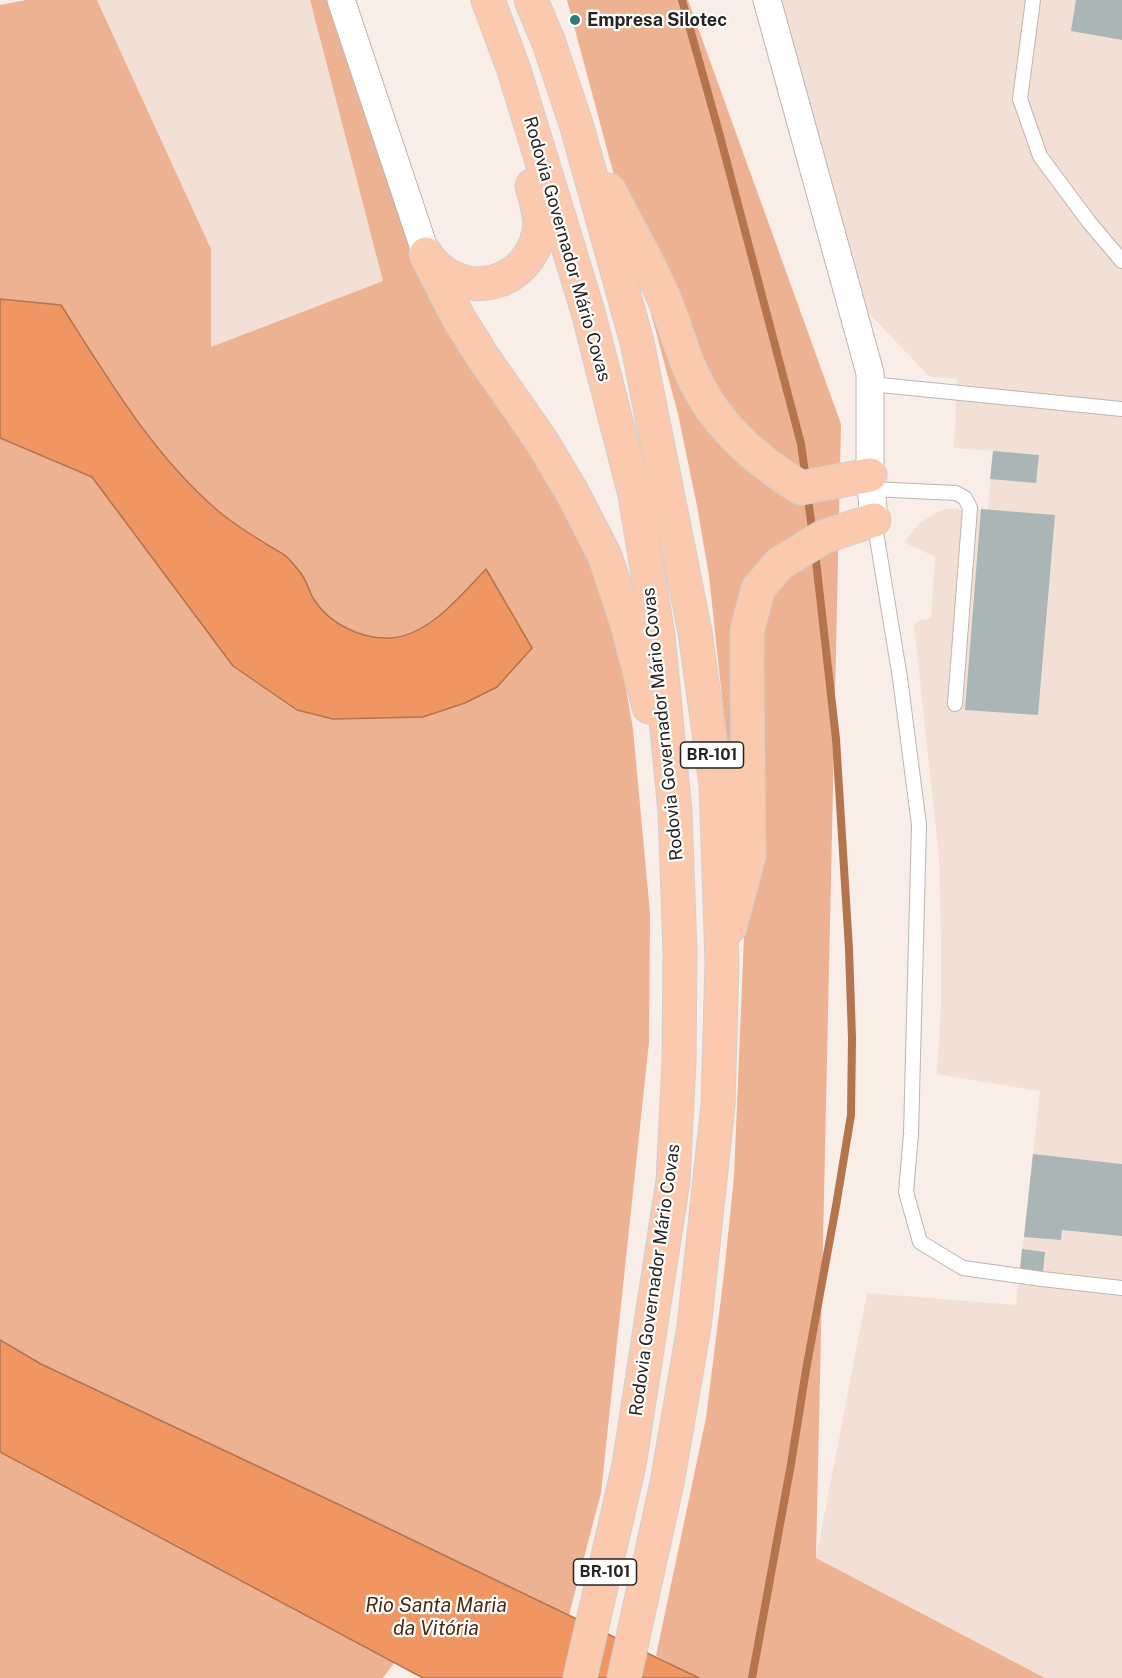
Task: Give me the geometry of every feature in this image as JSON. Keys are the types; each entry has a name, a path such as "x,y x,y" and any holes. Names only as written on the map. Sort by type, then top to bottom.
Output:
{"highway":[{"name":"Rodovia Governador Mário Covas","path":"488,0 528,116 588,312 635,495 658,635 675,812 680,952 679,1061 672,1182 629,1465 580,1678"},
{"name":"Rodovia Governador Mário Covas","path":"531,0 549,43 577,127 637,342 695,632 716,784 722,961 718,1106 694,1327 667,1483 624,1678"},
{"path":"426,254 434,265 450,277 469,284 488,284 507,277 523,265 534,249 539,229 538,209 528,170 528,116"},
{"path":"577,127 663,296 694,378 715,415 748,450 801,488 872,494"},
{"path":"426,254 458,317 541,440 572,492 605,556 627,623 675,812"},
{"path":"722,961 749,855 747,631 758,589 779,564 823,537 872,494"}],"street":[{"path":"341,0 426,254"},
{"path":"767,0 870,373 872,494"}],"lane":[{"path":"1033,0 1020,99 1040,156 1089,222 1122,261"},
{"path":"870,384 1122,409"},
{"path":"954,704 970,508 965,498 956,493 872,494 900,678 919,825 912,1134 906,1192 920,1242 963,1268 1122,1288"}],"shaded area":[{"path":"26,0 97,0 211,249 211,347 383,281 310,0 328,0 421,256 608,586 633,729 650,913 649,1042 601,1493 569,1615 41,1364 0,1340 0,438 92,477 233,666 423,717 486,569 430,623 402,636 378,638 367,636 337,623 314,601 304,577 289,559 223,515 194,488 151,440 113,387 61,306 0,299 0,5"},
{"path":"97,0 310,0 383,281 211,347 211,249"},
{"path":"567,0 688,0 841,424 816,1558 1045,1678 699,1678 656,1656 706,1418 724,1274 734,1177 745,913 709,576 697,506 678,414"},
{"path":"769,0 1122,0 1122,1678 1045,1678 816,1558 867,1293 1016,1305 1040,1091 937,1074 941,1005 939,857 914,625 920,620 931,618 935,557 904,542 920,523 937,512 947,509 988,510 993,451 954,448 957,379 930,377 852,296"},
{"path":"0,1452 394,1663 383,1678 0,1678"}],"water":[{"path":"0,299 61,305 132,414 172,464 223,515 289,559 304,577 312,596 321,609 347,629 378,638 403,636 417,630 443,613 486,569 532,648 497,687 465,703 423,717 333,719 297,710 233,666 92,477 0,438"},
{"name":"Rio Santa Maria da Vitória","path":"0,1340 41,1364 699,1678 423,1678 0,1452"}],"building":[{"path":"1076,0 1122,0 1122,40 1071,31"},
{"path":"993,451 1039,455 1036,483 990,479"},
{"path":"981,509 1055,515 1038,715 965,710"},
{"path":"1033,1154 1122,1164 1122,1236 1062,1230 1061,1240 1024,1237"},
{"path":"1022,1249 1045,1252 1043,1272 1020,1270"}],"waterway":[{"path":"682,0 801,444 806,479"},
{"path":"807,492 813,536"},
{"path":"752,1678 851,1115 852,1038 849,949 836,739 815,552"}],"place":[{"name":"Empresa Silotec","path":"575,20"}]}
